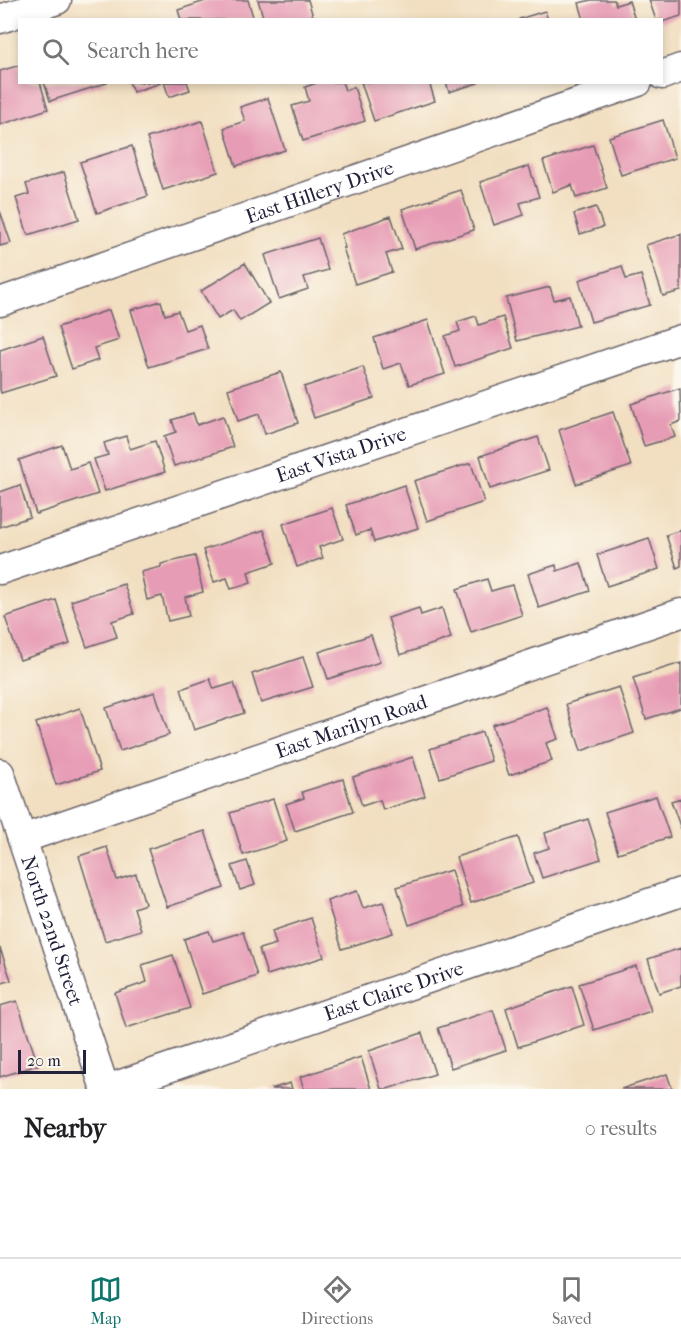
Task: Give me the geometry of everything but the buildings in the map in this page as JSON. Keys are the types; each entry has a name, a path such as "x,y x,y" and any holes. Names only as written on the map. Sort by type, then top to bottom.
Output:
{"street":[{"path":"0,20 57,0"},
{"path":"663,75 681,68"},
{"name":"East Hillery Drive","path":"0,302 632,84"},
{"name":"East Vista Drive","path":"0,570 681,339"},
{"name":"East Marilyn Road","path":"22,839 681,613"},
{"name":"North 22nd Street","path":"0,773 106,1089"},
{"name":"East Claire Drive","path":"106,1089 681,892"}]}
